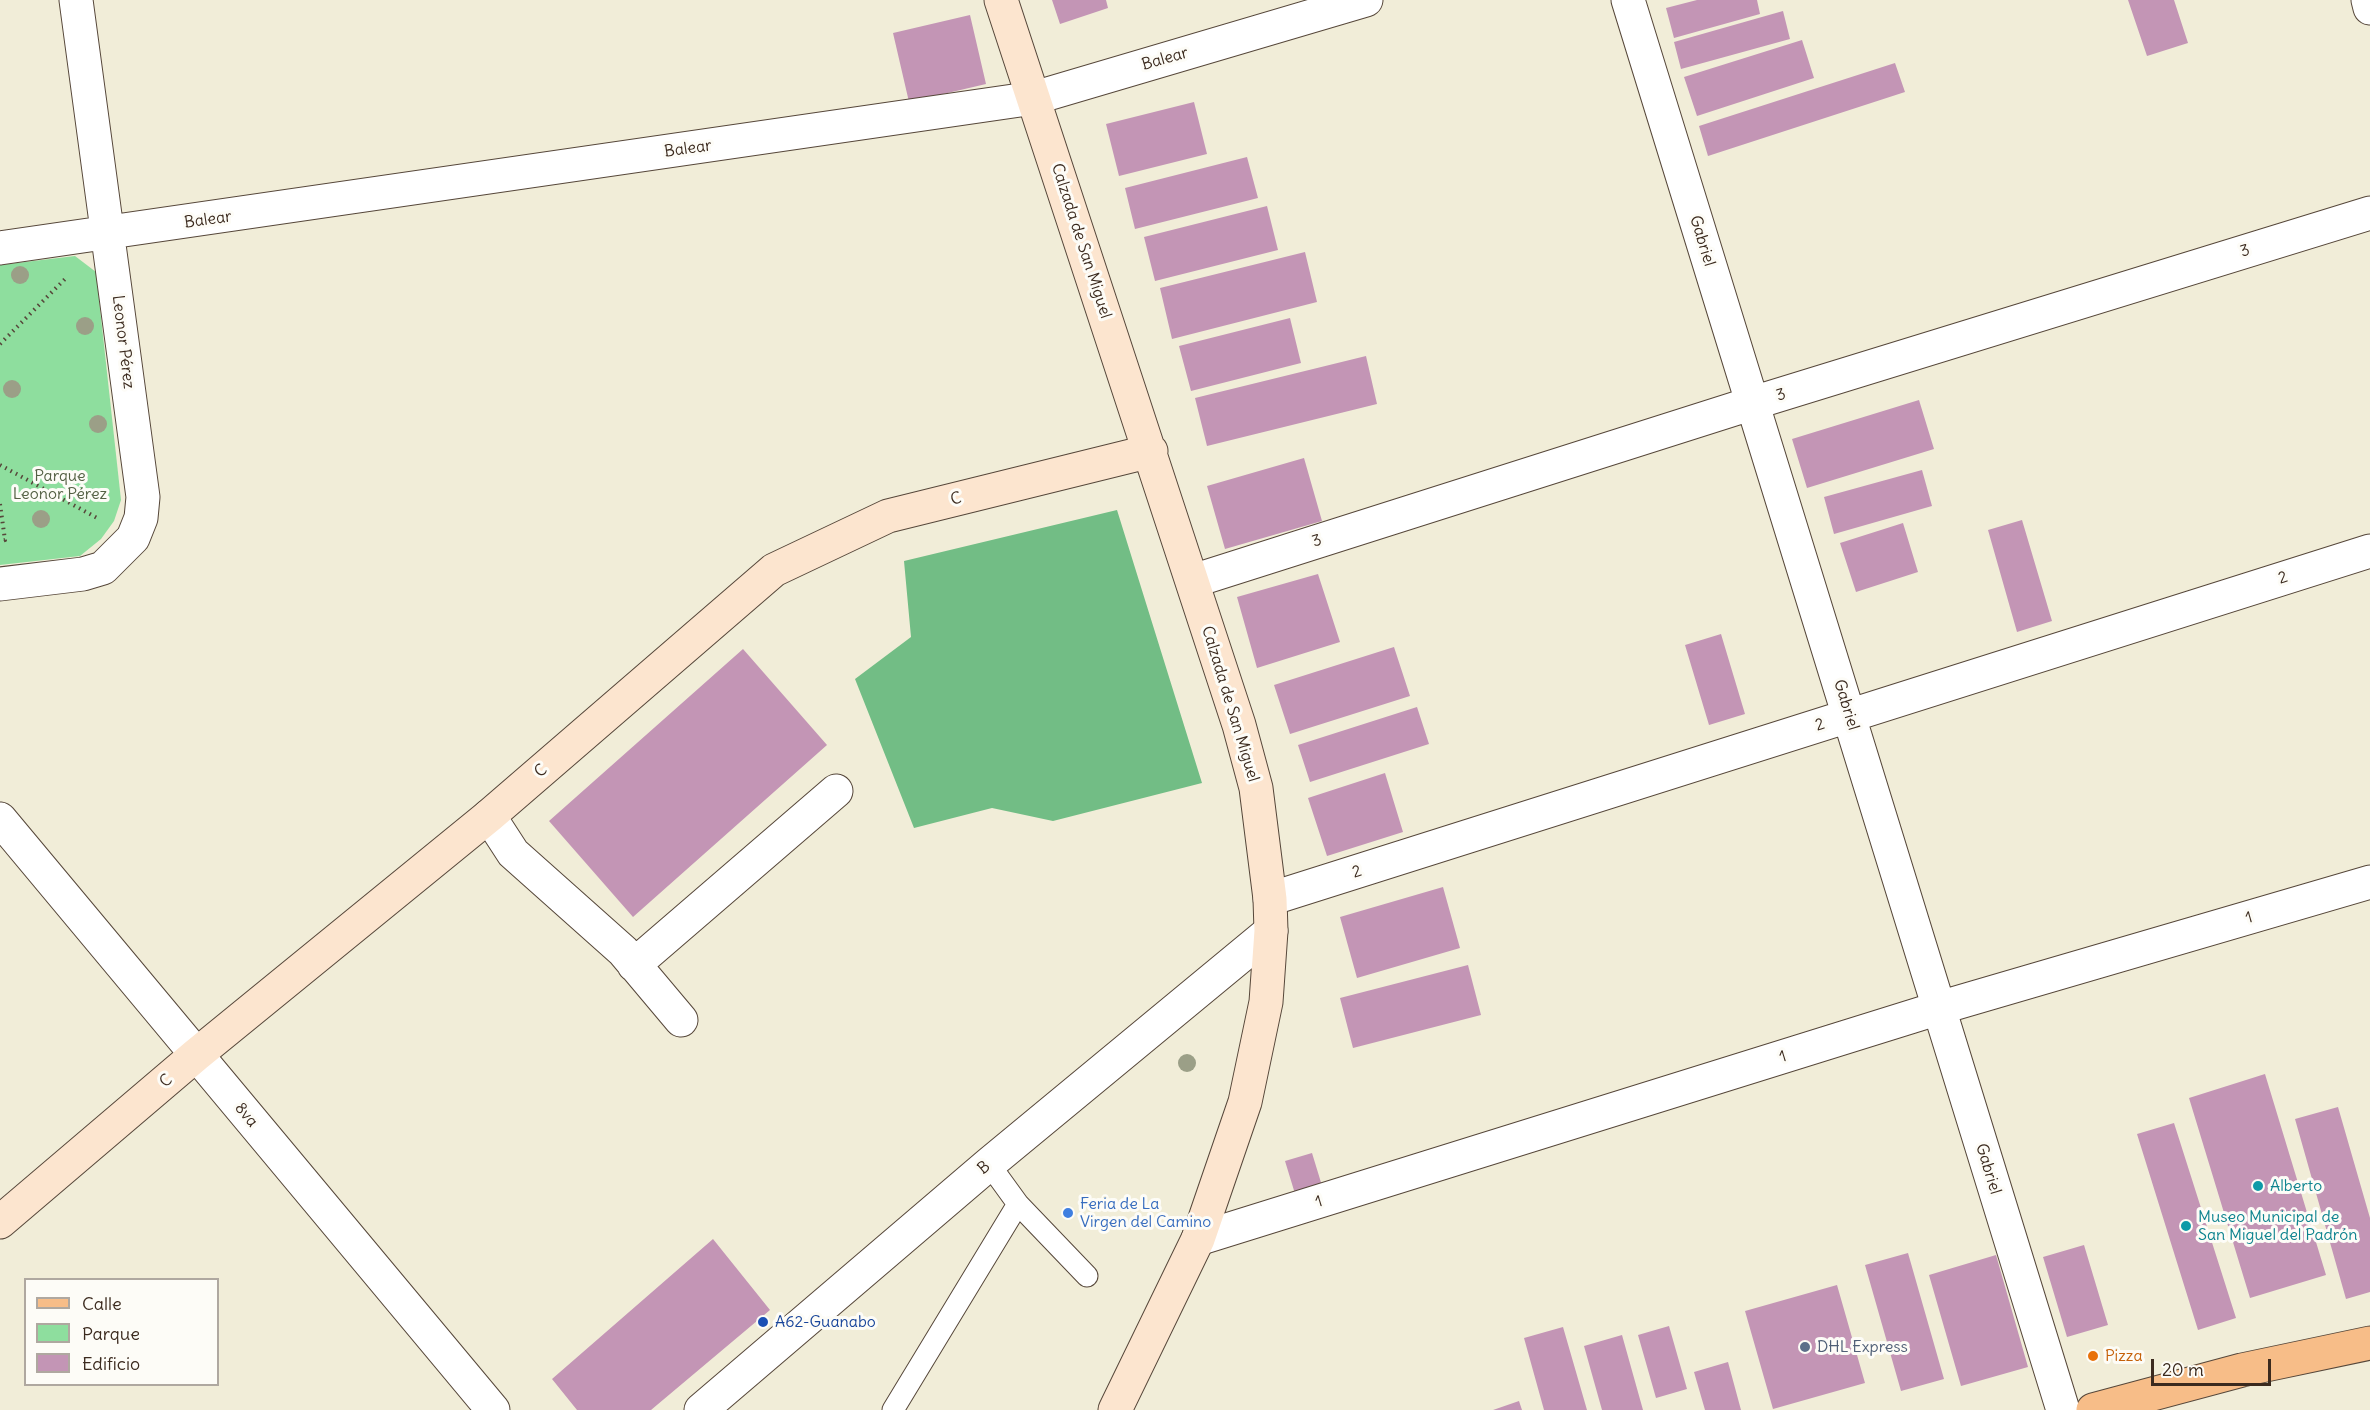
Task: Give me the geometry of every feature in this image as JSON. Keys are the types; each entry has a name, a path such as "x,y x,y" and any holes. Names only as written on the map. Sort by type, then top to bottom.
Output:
{"main road":[{"name":"Calzada de San Miguel","path":"1001,0 1151,451 1239,725 1256,788 1270,915 1266,1002 1245,1102 1198,1239 1115,1410"},
{"name":"C","path":"0,1222 196,1055 489,816 774,570 888,516 1151,451"},
{"path":"2093,1410 2242,1370 2370,1343"}],"street":[{"name":"Leonor Pérez","path":"0,584 83,574 103,568 133,538 141,519 142,497 110,234 76,0"},
{"name":"Balear","path":"0,248 110,234 1034,98 1366,0"},
{"name":"Gabriel","path":"1628,0 2063,1410"},
{"path":"2367,0 2370,8"},
{"name":"3","path":"1193,581 1753,403 2370,213"},
{"name":"2","path":"1270,915 1849,716 2370,551"},
{"path":"634,965 836,791"},
{"path":"489,816 513,853 623,951 681,1020"},
{"name":"8va","path":"0,819 493,1410"},
{"name":"1","path":"1198,1239 1939,1008 2370,882"},
{"name":"B","path":"701,1410 989,1164 1270,915"}],"lane":[{"path":"989,1164 1018,1204 1087,1276"},
{"path":"893,1410 1018,1204"}],"path":[{"path":"0,344 67,276"},
{"path":"0,465 133,538"},
{"path":"0,504 5,540 0,541"}],"green space":[{"name":"Parque Leonor Pérez","path":"75,256 96,272 121,500 114,521 101,539 80,556 0,565 0,265"},
{"path":"1117,510 1202,783 1053,821 992,808 914,828 855,679 911,637 904,561"}],"building":[{"path":"1052,0 1106,0 1108,8 1060,24"},
{"path":"1697,0 1757,0 1760,14 1674,38 1666,8"},
{"path":"2128,0 2174,0 2188,43 2147,56"},
{"path":"1783,11 1790,39 1681,69 1674,42"},
{"path":"970,15 986,84 909,102 893,33"},
{"path":"1802,40 1814,78 1697,116 1684,77"},
{"path":"1895,63 1905,92 1708,156 1699,126"},
{"path":"1194,102 1207,154 1119,176 1106,124"},
{"path":"1247,157 1258,198 1135,229 1125,188"},
{"path":"1267,206 1278,250 1155,281 1144,237"},
{"path":"1305,252 1317,302 1172,339 1160,288"},
{"path":"1290,318 1301,363 1191,391 1179,346"},
{"path":"1366,356 1377,404 1207,446 1195,398"},
{"path":"1919,400 1934,449 1807,488 1792,439"},
{"path":"1304,458 1322,521 1225,549 1207,486"},
{"path":"1922,470 1932,506 1834,534 1824,497"},
{"path":"2022,520 2052,621 2017,632 1988,530"},
{"path":"1903,523 1918,572 1856,592 1840,543"},
{"path":"1318,574 1340,642 1257,668 1237,597"},
{"path":"1721,634 1745,714 1709,725 1685,645"},
{"path":"1394,647 1410,696 1290,734 1274,685"},
{"path":"743,649 827,745 633,917 549,821"},
{"path":"1417,707 1429,744 1310,782 1298,745"},
{"path":"1385,773 1403,832 1327,856 1308,798"},
{"path":"1443,887 1460,948 1357,978 1340,917"},
{"path":"1468,965 1481,1015 1353,1048 1340,998"},
{"name":"Alberto","path":"2265,1074 2326,1275 2250,1298 2189,1098"},
{"path":"2338,1107 2370,1218 2370,1292 2346,1299 2295,1119"},
{"name":"Museo Municipal de San Miguel del Padrón","path":"2174,1123 2236,1318 2198,1330 2137,1134"},
{"path":"1312,1153 1323,1189 1296,1197 1285,1161"},
{"path":"713,1239 770,1310 651,1410 577,1410 552,1379"},
{"path":"2084,1245 2108,1325 2067,1337 2043,1257"},
{"path":"1908,1253 1944,1379 1901,1391 1865,1265"},
{"path":"1996,1255 2028,1367 1961,1386 1929,1275"},
{"name":"DHL Express","path":"1837,1285 1865,1383 1773,1409 1745,1311"},
{"path":"1669,1326 1687,1389 1656,1398 1638,1335"},
{"path":"1563,1327 1587,1410 1544,1410 1524,1338"},
{"path":"1622,1335 1643,1410 1602,1410 1584,1346"},
{"path":"1728,1362 1741,1410 1705,1410 1694,1372"},
{"path":"1519,1401 1522,1410 1493,1410"}],"place":[{"name":"Alberto","path":"2258,1186"},
{"name":"Feria de La Virgen del Camino","path":"1068,1213"},
{"name":"Museo Municipal de San Miguel del Padrón","path":"2186,1226"},
{"name":"A62-Guanabo","path":"763,1322"},
{"name":"DHL Express","path":"1805,1347"},
{"name":"Pizza","path":"2093,1356"}]}
